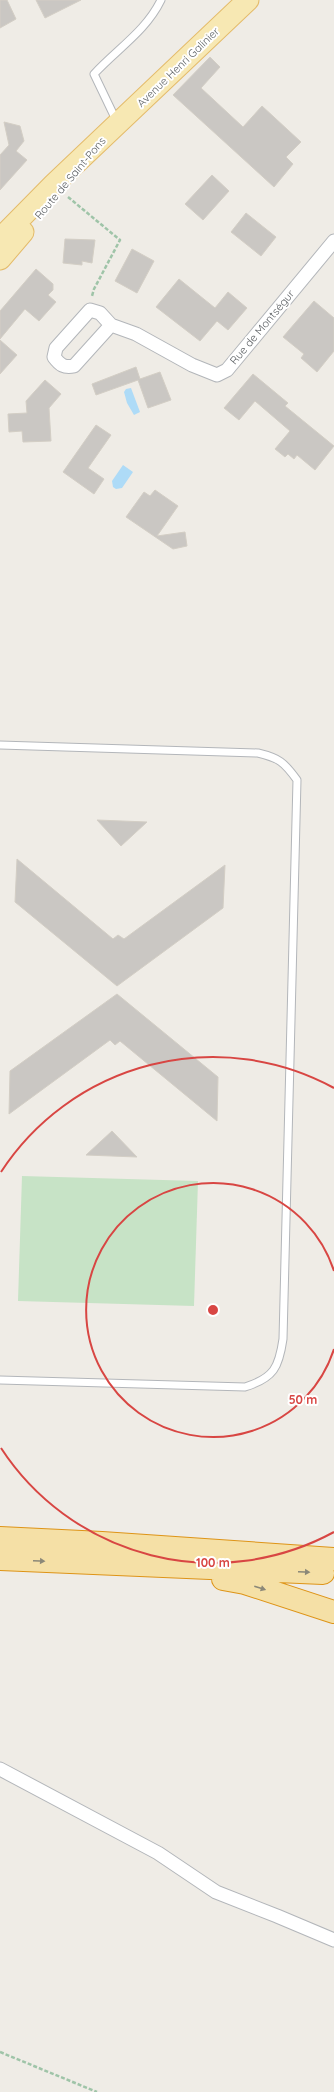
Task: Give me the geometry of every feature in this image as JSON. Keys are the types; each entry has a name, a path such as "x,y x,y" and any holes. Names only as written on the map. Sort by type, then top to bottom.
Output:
{"highway":[{"path":"0,1538 102,1543 334,1559"},
{"path":"102,1543 334,1544"},
{"path":"0,1559 334,1573"},
{"path":"139,1565 245,1583 334,1612"}],"main road":[{"name":"Avenue Henri Galinier","path":"113,129 248,0"},
{"name":"Route de Saint-Pons","path":"0,259 113,129"},
{"name":"Route de Saint-Pons","path":"0,240 113,129"}],"street":[{"name":"Rue de Montségur","path":"90,310 100,313 111,325 136,334 192,365 217,375 227,370 334,241"},
{"path":"90,310 56,348 54,357 60,364 66,367 74,366 111,325"},
{"path":"0,1769 158,1853 216,1892 334,1940"}],"lane":[{"path":"113,129 94,74 141,30 156,11 162,0"},
{"path":"0,745 258,753 274,757 285,764 297,780 283,1339 280,1360 270,1373 260,1382 245,1387 0,1380"}],"path":[{"path":"60,190 120,240 94,290 90,310"},
{"path":"0,2052 97,2092"}],"green space":[{"path":"22,1176 198,1181 194,1306 18,1301"}],"water":[{"path":"131,388 140,412 134,415 127,403 124,392 126,389"},
{"path":"123,465 133,472 122,488 116,489 113,487 112,481"}],"building":[{"path":"0,0 7,0 16,19 0,28"},
{"path":"36,0 81,0 45,18"},
{"path":"210,57 220,67 201,88 243,127 262,106 301,142 286,157 293,164 274,187 173,95"},
{"path":"4,122 20,126 24,141 16,151 27,160 0,190 0,155 9,145"},
{"path":"212,175 229,191 203,220 185,204"},
{"path":"246,213 276,237 261,256 231,232"},
{"path":"65,239 95,240 92,263 82,261 82,265 63,263"},
{"path":"132,249 154,261 137,293 115,281"},
{"path":"36,269 53,284 53,290 48,295 56,302 39,321 25,309 0,339 0,311"},
{"path":"179,279 215,308 228,292 247,308 228,330 217,321 200,341 156,307"},
{"path":"314,301 334,318 334,351 317,372 301,358 304,354 283,337"},
{"path":"0,340 17,355 0,374"},
{"path":"136,367 140,379 160,372 171,400 148,408 138,380 96,395 92,384"},
{"path":"253,374 288,403 285,406 334,446 315,470 297,455 294,459 288,454 285,457 275,449 290,431 255,401 239,420 224,408"},
{"path":"45,380 61,394 49,408 51,441 23,442 22,431 9,432 8,414 27,413 26,401"},
{"path":"96,425 111,435 88,468 104,479 94,494 63,472"},
{"path":"155,490 178,506 157,536 185,532 187,546 173,549 126,517 144,492 150,496"},
{"path":"97,820 147,822 121,846"},
{"path":"17,859 113,939 118,935 124,939 225,865 223,908 117,986 15,902"},
{"path":"117,994 218,1077 217,1121 120,1041 115,1045 110,1040 9,1114 10,1071"},
{"path":"112,1131 137,1157 86,1155"}]}
